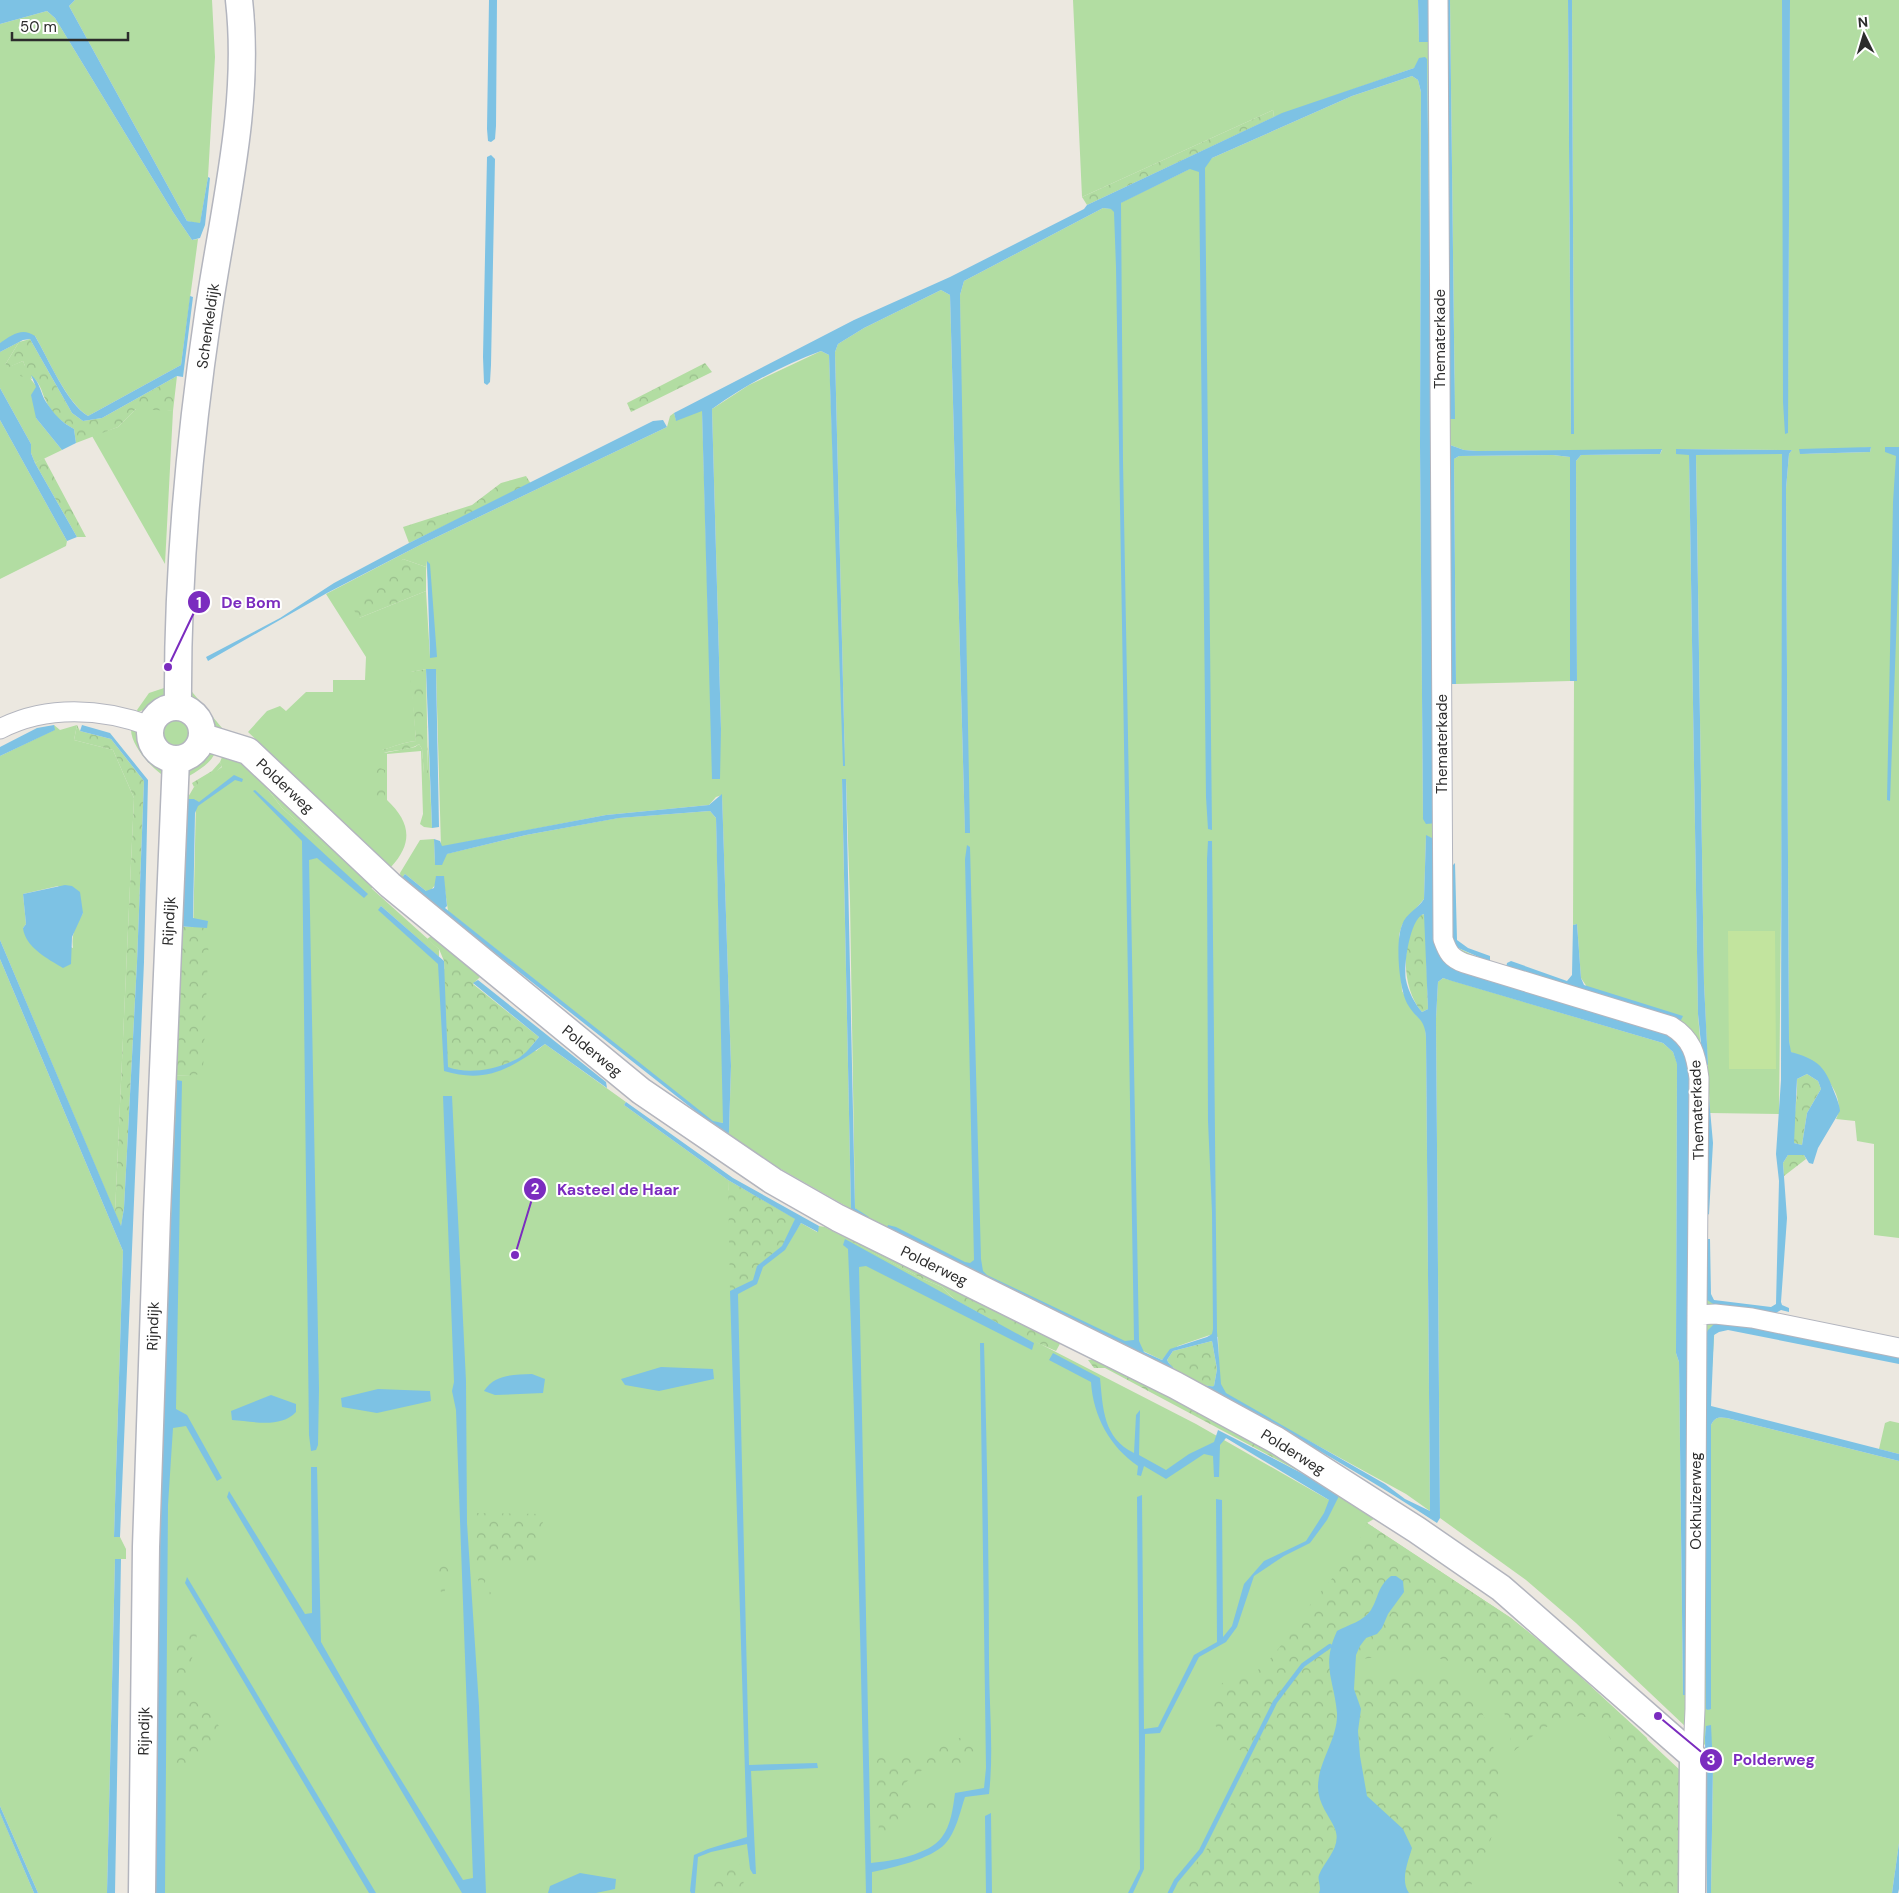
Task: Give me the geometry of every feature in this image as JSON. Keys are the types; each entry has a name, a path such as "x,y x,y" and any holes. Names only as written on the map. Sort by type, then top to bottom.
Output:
{"street":[{"name":"Thematerkade","path":"1438,0 1443,939 1453,959 1671,1026 1682,1033 1690,1042 1695,1052 1699,1078 1697,1315"},
{"name":"Schenkeldijk","path":"178,706 179,628 187,500 208,316 233,160 240,99 241,12"},
{"path":"178,706 193,712 202,725 203,737 197,749 187,757 176,759 164,756 154,748 149,734 150,726 155,716 166,708 178,706"},
{"path":"0,729 14,722 40,714 72,711 130,718 150,726"},
{"name":"Polderweg","path":"203,737 248,751 390,885 642,1091 774,1181 838,1218 1175,1385 1276,1440 1417,1530 1501,1588 1693,1756"},
{"name":"Rijndijk","path":"142,1893 147,1538 157,1214 176,759"},
{"path":"1697,1315 1715,1314 1752,1318 1899,1348"},
{"name":"Ockhuizerweg","path":"1692,1893 1697,1315"}],"green space":[{"path":"75,0 212,0 215,57 208,177 200,224 187,221 69,6"},
{"path":"1073,0 1418,0 1419,42 1429,34 1429,0 1446,0 1455,419 1450,0 1568,0 1571,434 1574,434 1572,0 1782,0 1788,396 1790,0 1899,0 1899,447 1885,447 1899,454 1899,1238 1874,1235 1874,1144 1857,1141 1855,1121 1836,1119 1839,1109 1838,1099 1827,1079 1809,1062 1790,1052 1786,489 1789,454 1792,450 1676,449 1676,454 1689,454 1698,1014 1704,1088 1706,1295 1725,1308 1776,1313 1899,1342 1715,1323 1706,1457 1708,1710 1711,1708 1711,1425 1714,1420 1727,1418 1899,1461 1899,1843 1892,1893 1711,1893 1713,1767 1706,1726 1705,1745 1576,1623 1526,1580 1440,1518 1436,1019 1438,982 1443,978 1663,1043 1673,1052 1677,1063 1676,1353 1679,1362 1683,1695 1686,1653 1689,1067 1684,1050 1455,966 1434,839 1426,836 1424,899 1402,925 1399,935 1402,991 1417,1016 1425,1024 1426,1038 1430,1511 1406,1494 1220,1392 1218,1337 1210,1335 1178,1346 1162,1360 907,1239 868,1218 855,1208 846,779 842,780 851,1209 749,1151 724,1134 729,1132 731,1066 722,795 716,797 709,805 606,815 441,847 436,670 426,669 411,672 416,741 382,750 384,753 415,747 419,744 422,749 424,773 428,773 428,735 432,828 424,827 420,824 423,814 421,751 387,754 387,800 401,816 406,832 406,841 403,849 391,867 248,732 267,711 280,706 286,711 306,692 333,692 333,680 365,680 366,657 326,594 420,545 667,427 670,416 674,413 676,420 702,410 713,779 721,729 712,409 749,385 821,351 829,355 845,766 835,352 838,344 864,328 941,290 950,295 965,833 960,295 964,281 1103,208 1113,209 1122,202 1212,158 1352,96 1412,76 1418,80 1421,92 1420,446 1423,819 1432,515 1427,59 1414,68 1274,117 1273,110 1082,197","holes":["1450,445 1464,450 1477,451 1662,450 1660,454 1581,455 1576,461 1577,681 1574,681 1573,925 1577,924 1581,978 1587,987 1506,968 1507,966 1488,962 1456,947 1450,759","1871,447 1870,452 1800,454","403,559 426,567 426,561 436,657 430,657 426,591 359,618"]},
{"path":"47,11 55,18 173,212 192,240 198,239 181,365 88,416 72,401 35,336 0,343 0,24"},
{"path":"1273,110 1274,117 1087,205 1082,197"},
{"path":"30,339 72,413 83,421 102,418 177,376 173,411 136,409 118,427 76,443 74,429 53,413 36,381 31,376 32,379 20,376 25,366 23,361 5,369 5,365 19,342"},
{"path":"19,342 5,365 6,368 23,361 30,378 37,387 36,418 62,450 35,463 31,453 31,444 0,388 0,352"},
{"path":"705,363 712,372 631,412 627,403"},
{"path":"154,408 173,411 165,564 92,436 118,427 136,409"},
{"path":"0,420 67,541 66,546 0,579"},
{"path":"1696,454 1782,454 1782,810 1779,1114 1710,1113 1704,983"},
{"path":"1553,455 1570,457 1570,681 1456,684 1454,459 1459,456"},
{"path":"44,458 86,537 77,537 35,463"},
{"path":"526,476 531,484 409,543 403,527 472,505 501,483"},
{"path":"403,559 426,567 426,591 359,618 350,604"},
{"path":"426,669 428,773 424,774 422,749 419,744 411,748 384,753 382,759 379,758 381,750 416,741 410,672"},
{"path":"167,687 170,689 164,697 138,712 137,710 149,693"},
{"path":"188,687 222,728 222,733 202,712"},
{"path":"175,714 187,720 193,732 187,744 175,750 163,744 157,732 163,720"},
{"path":"54,725 60,730 77,725 74,740 113,750 134,798 115,1213 0,940 0,756 54,730","holes":["58,886 83,913 73,934 73,948 23,928 26,924 23,894"]},
{"path":"77,725 80,731 111,739 144,781 137,962 124,1208 121,1227 115,1213 134,798 113,750 74,740"},
{"path":"131,728 138,731 146,749 163,772 161,774 146,760 137,747"},
{"path":"213,751 215,753 213,757 204,766 189,776 183,775 196,760 204,754"},
{"path":"224,752 249,765 282,808 439,949 439,957 381,906 379,910 536,1051 545,1044 626,1102 624,1105 728,1180 728,1190 797,1229 801,1223 817,1232 819,1226 825,1227 923,1279 942,1287 955,1300 1196,1424 1329,1500 1339,1496 1379,1516 1367,1523 1511,1618 1559,1657 1647,1738 1681,1893 152,1893 170,1076 190,1075 196,800 187,799 194,787 222,767 220,762"},
{"path":"220,762 222,766 209,779 194,787 192,783 212,771"},
{"path":"249,765 378,881 371,889 282,808"},
{"path":"373,765 385,770 385,802 376,814"},
{"path":"710,811 716,818 724,1123 713,1122 448,911 443,876 430,891 426,891 405,874 401,879 400,873 420,840 434,839 435,865 446,854 526,835 618,818"},
{"path":"1425,914 1428,1009 1422,1012 1410,990 1406,964 1409,938 1413,926 1419,915"},
{"path":"176,926 207,928 209,934 203,1072 196,1075 170,1076"},
{"path":"1728,931 1775,931 1776,1069 1729,1069"},
{"path":"437,932 486,971 473,984 539,1037 520,1057 501,1066 483,1070 465,1071 448,1067 444,961 439,949 427,939"},
{"path":"0,959 123,1251 114,1537 120,1537 126,1549 126,1559 115,1559 107,1893 38,1893 0,1806"},
{"path":"1807,1074 1818,1081 1821,1089 1807,1113 1802,1145 1794,1143 1797,1079"},
{"path":"1788,1155 1804,1155 1806,1159 1784,1176 1783,1163"},
{"path":"728,1180 796,1219 782,1246 757,1266 753,1280 730,1291"},
{"path":"841,1224 1062,1340 1056,1351 1026,1338 955,1300 942,1287 839,1235"},
{"path":"1212,1341 1217,1369 1214,1386 1195,1382 1181,1374 1167,1360 1173,1351"},
{"path":"1104,1359 1317,1474 1313,1479 1105,1368 1094,1368 1088,1360"},
{"path":"1890,1421 1899,1423 1899,1454 1879,1449 1885,1423"},
{"path":"474,1513 544,1514 536,1566 491,1561 484,1586 500,1602 488,1606 474,1569"},
{"path":"1367,1523 1511,1618 1559,1657 1682,1772 1681,1893 1619,1893 1618,1827 1611,1740 1601,1726 1589,1718 1577,1716 1564,1719 1537,1733 1513,1752 1502,1707 1490,1688 1476,1674 1458,1664 1439,1658 1397,1656 1355,1660 1360,1645 1366,1638 1377,1634 1404,1593 1377,1591 1371,1610 1364,1618 1351,1624 1330,1661 1331,1685 1337,1714 1334,1735 1326,1752 1327,1818 1335,1830 1335,1845 1318,1876 1319,1893 1292,1893 1288,1890 1273,1893 1174,1893 1213,1841 1244,1777 1253,1765 1252,1756 1228,1744 1219,1734 1213,1712 1215,1691 1222,1683 1250,1675 1269,1660 1355,1548"},
{"path":"455,1544 443,1599 434,1568"},
{"path":"200,1620 187,1682 224,1733 176,1773 174,1642"},
{"path":"1400,1673 1438,1677 1452,1682 1465,1690 1475,1700 1489,1730 1498,1774 1498,1814 1489,1844 1468,1893 1409,1893 1406,1888 1405,1877 1412,1848 1367,1796 1358,1731 1361,1709 1354,1689 1354,1679"},
{"path":"976,1730 976,1765 929,1765 905,1783 908,1798 948,1797 944,1811 931,1824 920,1809 887,1831 879,1831 875,1783 878,1751 920,1757"},
{"path":"0,1813 1,1815 34,1893 0,1893"},
{"path":"734,1855 743,1871 744,1893 708,1893"}],"water":[{"path":"0,0 75,0 69,6 187,221 200,223 208,177 210,178 205,225 200,238 192,240 173,212 55,18 47,11 0,24"},
{"path":"489,0 497,0 496,126 495,139 491,142 488,141 487,129"},
{"path":"1418,0 1429,0 1429,42 1419,42"},
{"path":"1446,0 1450,0 1455,419 1449,419"},
{"path":"1568,0 1572,0 1574,434 1571,434"},
{"path":"1782,0 1790,0 1788,433 1785,434 1783,402"},
{"path":"1425,57 1427,59 1437,823 1426,824 1423,819 1420,446 1421,92 1418,80 1412,76 1352,96 1212,158 1205,168 1212,830 1208,829 1206,797 1199,172 1190,169 1121,203 1123,461 1139,1341 1144,1352 1162,1360 1170,1349 1207,1337 1212,1334 1213,1329 1212,1212 1208,1121 1207,859 1208,841 1212,841 1217,1332 1221,1384 1226,1393 1385,1484 1405,1499 1430,1511 1426,1038 1424,1027 1408,1005 1402,989 1398,954 1402,925 1409,914 1424,899 1426,835 1434,839 1444,959 1659,1028 1679,1044 1689,1067 1686,1695 1683,1695 1679,1362 1676,1353 1677,1064 1673,1052 1663,1043 1443,978 1438,982 1436,1019 1440,1518 1437,1523 1371,1481 1236,1404 1097,1332 887,1228 888,1225 896,1227 965,1262 970,1263 974,1260 965,859 967,845 970,847 981,1259 983,1271 987,1275 1125,1341 1134,1340 1116,267 1114,212 1111,209 1103,208 964,281 960,295 970,833 965,833 950,295 941,290 864,328 838,344 835,352 845,766 843,766 829,355 821,351 793,363 765,376 712,409 721,729 720,779 712,779 702,411 676,421 674,413 854,320 950,277 1084,209 1087,205 1282,113 1414,68 1419,58","holes":["1424,914 1428,1009 1422,1012 1410,993 1405,974 1411,933 1419,917","1212,1341 1217,1369 1214,1386 1195,1382 1181,1374 1167,1360 1173,1351"]},
{"path":"491,155 495,159 491,365 490,382 487,385 484,383 483,357 487,157"},
{"path":"190,296 193,297 183,377 177,376 102,418 83,421 72,413 30,339 23,340 0,352 0,343 17,333 26,332 35,336 65,391 80,410 88,416 181,365"},
{"path":"31,375 37,381 44,399 52,411 74,429 76,443 62,450 36,418 31,395 36,387"},
{"path":"0,388 31,444 31,453 35,463 77,537 67,541 0,420"},
{"path":"663,420 667,427 420,545 327,593 208,661 206,657 280,618 334,583 409,543 653,421"},
{"path":"1450,445 1464,450 1477,451 1662,449 1660,454 1581,455 1576,461 1577,681 1570,681 1570,457 1553,455 1459,456 1454,459 1456,684 1448,684"},
{"path":"1871,447 1870,452 1800,454 1799,449"},
{"path":"1885,447 1899,447 1899,560 1890,801 1887,800 1893,502 1896,456 1885,452"},
{"path":"1676,449 1792,450 1789,454 1786,489 1789,1041 1791,1052 1812,1060 1822,1068 1830,1081 1840,1111 1818,1148 1813,1164 1809,1163 1804,1155 1788,1155 1783,1163 1787,1218 1781,1302 1782,1305 1789,1308 1789,1312 1781,1310 1776,1313 1749,1312 1721,1307 1706,1299 1707,1239 1710,1239 1711,1294 1714,1300 1771,1307 1776,1304 1779,1181 1776,1154 1781,1080 1782,454 1696,455 1704,983 1708,1065 1703,1064 1698,1014 1689,455 1676,454","holes":["1807,1074 1818,1081 1821,1089 1807,1113 1802,1145 1794,1143 1797,1079"]},
{"path":"427,561 430,564 437,657 430,658"},
{"path":"426,669 436,669 439,827 432,828"},
{"path":"54,725 55,730 0,756 0,747 37,728"},
{"path":"82,725 110,733 148,780 144,962 120,1537 114,1537 123,1251 0,959 0,940 121,1226 124,1208 137,962 144,781 111,739 80,731"},
{"path":"234,775 243,779 242,782 235,780 198,806 195,813 193,918 208,921 207,928 176,926 177,915 183,915 187,799 194,799 199,802"},
{"path":"842,779 846,779 855,1208 869,1217 867,1221 851,1209"},
{"path":"255,790 368,894 364,898 317,858 309,860 319,1389 318,1445 316,1450 311,1451 309,1435 302,841 253,791"},
{"path":"722,794 731,1066 729,1132 727,1136 401,879 405,874 426,891 434,888 436,876 444,876 447,906 445,908 713,1121 723,1123 716,818 710,811 619,818 526,835 447,854 442,865 435,865 434,839 440,841 442,846 606,815 709,805"},
{"path":"1455,863 1457,940 1468,948 1490,956 1490,962 1456,947 1451,935 1452,866"},
{"path":"65,885 72,886 80,892 83,913 72,937 71,964 63,968 38,952 28,941 23,928 26,924 23,894"},
{"path":"381,906 444,961 448,1067 474,1071 501,1066 520,1057 539,1037 473,983 478,980 606,1082 607,1088 545,1044 509,1067 498,1071 473,1076 444,1071 438,964 378,910"},
{"path":"1577,924 1581,978 1584,985 1683,1016 1681,1020 1506,968 1507,963 1511,961 1567,981 1572,975 1573,925"},
{"path":"177,1080 182,1081 176,1409 187,1415 222,1478 217,1481 186,1426 173,1428 168,1505 165,1893 153,1893 160,1470"},
{"path":"1708,1087 1713,1143 1709,1214 1706,1216 1704,1088"},
{"path":"443,1096 452,1096 466,1381 467,1523 479,1706 486,1893 462,1893 227,1497 229,1491 305,1614 312,1613 311,1467 317,1467 321,1642 377,1741 463,1880 473,1878 456,1410 452,1391 454,1382"},
{"path":"626,1102 733,1178 819,1226 818,1232 801,1223 785,1250 763,1267 757,1284 738,1294 749,1765 817,1763 818,1768 751,1771 756,1874 753,1874 750,1869 747,1844 711,1852 698,1857 695,1893 690,1891 694,1855 747,1837 730,1291 753,1280 757,1266 782,1246 795,1219 728,1180 624,1105"},
{"path":"845,1239 1034,1343 1032,1350 866,1266 859,1267 871,1863 889,1861 919,1853 936,1843 948,1827 955,1793 984,1788 986,1768 980,1343 984,1343 987,1463 991,1744 989,1794 965,1797 952,1834 939,1849 911,1862 872,1872 872,1893 866,1893 854,1410 848,1249 843,1245"},
{"path":"1715,1323 1748,1323 1899,1355 1899,1364 1728,1330 1719,1332 1714,1335 1711,1406 1899,1454 1899,1461 1727,1418 1714,1420 1711,1425 1711,1709 1708,1710 1706,1709 1703,1340 1708,1330"},
{"path":"1053,1353 1100,1378 1104,1411 1110,1431 1124,1447 1134,1453 1136,1415 1140,1410 1139,1455 1166,1470 1189,1454 1214,1442 1218,1430 1313,1479 1339,1496 1327,1520 1310,1543 1284,1556 1254,1576 1237,1627 1226,1642 1199,1657 1160,1733 1145,1734 1144,1869 1133,1893 1128,1893 1140,1869 1137,1497 1142,1495 1144,1729 1158,1727 1194,1655 1217,1642 1216,1499 1222,1500 1223,1637 1232,1626 1244,1584 1264,1561 1306,1541 1324,1513 1329,1500 1226,1438 1220,1445 1219,1477 1214,1477 1213,1456 1204,1454 1166,1479 1144,1466 1141,1476 1137,1475 1138,1466 1119,1450 1099,1419 1092,1395 1091,1382 1049,1360"},
{"path":"661,1367 713,1369 714,1379 659,1391 625,1385 621,1379"},
{"path":"532,1374 545,1379 543,1393 495,1395 484,1391 488,1385 499,1378 511,1375"},
{"path":"378,1389 430,1391 431,1401 377,1413 342,1407 341,1398"},
{"path":"271,1395 296,1404 296,1412 282,1421 266,1423 232,1420 231,1411"},
{"path":"115,1559 121,1559 115,1893 107,1893"},
{"path":"1391,1576 1396,1576 1403,1581 1404,1592 1388,1614 1382,1628 1377,1634 1366,1638 1360,1646 1356,1655 1354,1689 1361,1709 1358,1731 1367,1796 1403,1829 1412,1848 1405,1877 1406,1888 1409,1893 1319,1893 1319,1875 1335,1848 1337,1836 1318,1793 1321,1768 1334,1732 1337,1713 1329,1663 1332,1643 1337,1631 1368,1614 1381,1588"},
{"path":"187,1577 376,1893 369,1893 185,1583"},
{"path":"1711,1725 1713,1767 1711,1893 1707,1893 1705,1737 1706,1726"},
{"path":"0,1806 38,1893 34,1893 0,1813"},
{"path":"991,1813 992,1893 986,1893 985,1816"},
{"path":"1899,1843 1899,1889 1898,1893 1892,1893"},
{"path":"580,1873 616,1879 615,1889 596,1893 548,1893 550,1886"}],"waterway":[{"path":"1170,1893 1176,1881 1201,1851 1275,1702 1303,1665 1330,1646"}],"place":[{"name":"De Bom","path":"168,667"},
{"name":"Kasteel de Haar","path":"515,1255"},
{"name":"Polderweg","path":"1658,1716"}]}
